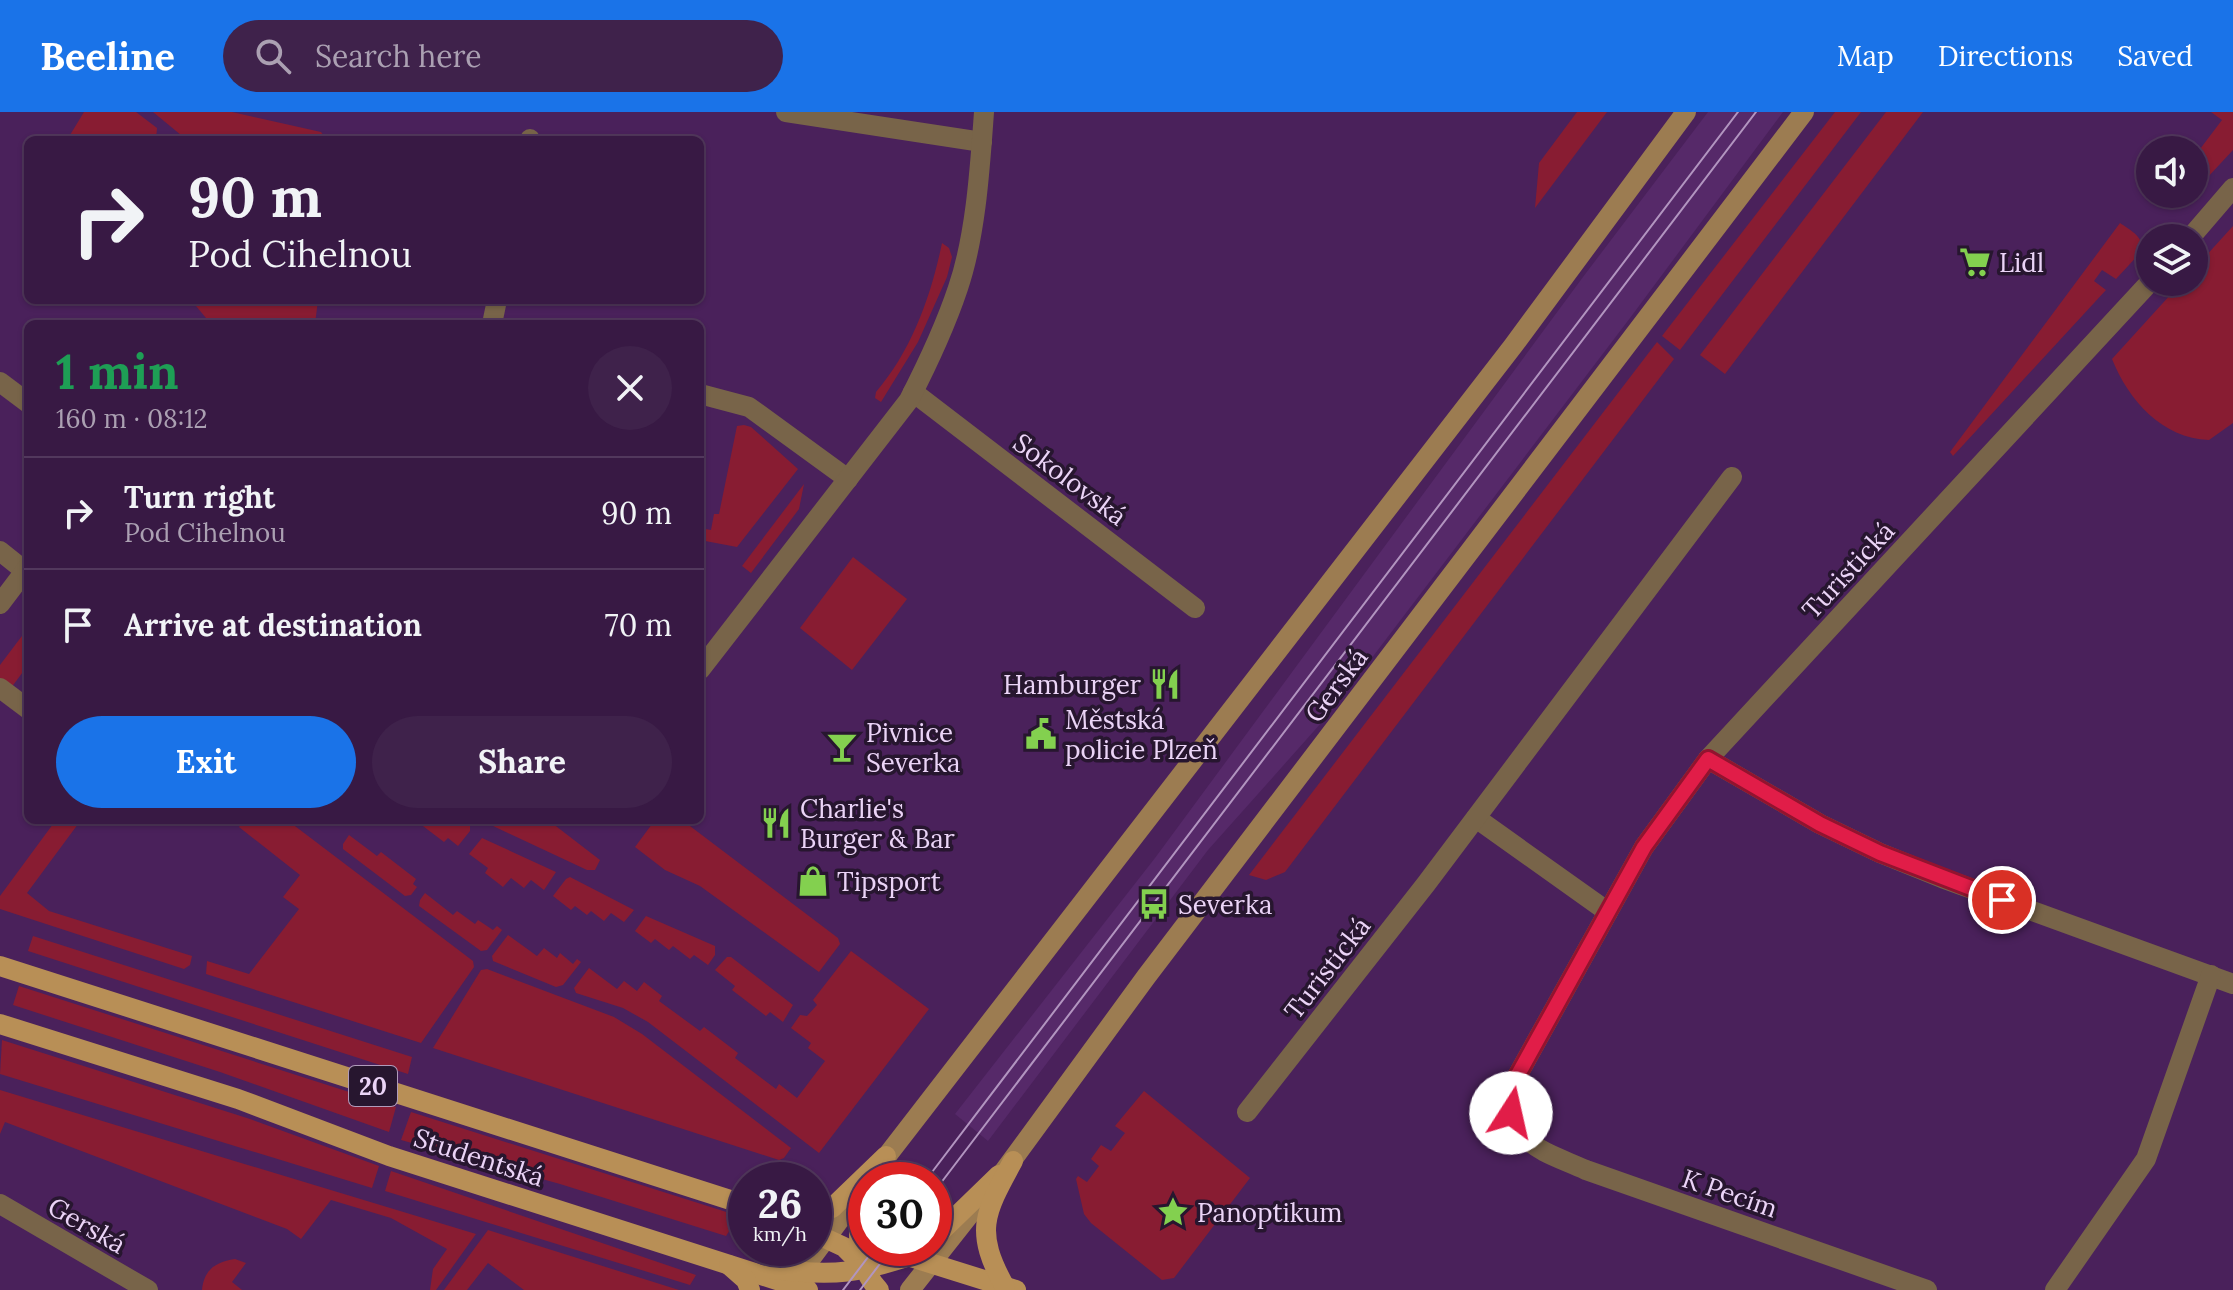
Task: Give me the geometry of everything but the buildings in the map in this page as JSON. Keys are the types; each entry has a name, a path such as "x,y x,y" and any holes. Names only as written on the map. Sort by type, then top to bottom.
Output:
{"main road":[{"path":"882,1162 1513,346 1686,112"},
{"name":"Gerská","path":"952,1227 1013,1161 1146,977 1804,112"},
{"name":"Studentská","path":"0,966 728,1199"},
{"name":"Studentská","path":"0,1024 238,1099 389,1156 726,1262 800,1282 873,1268"},
{"path":"832,1208 886,1156"},
{"path":"952,1220 1013,1161"},
{"path":"1010,1288 990,1260 984,1232 994,1196 1013,1161"},
{"path":"832,1221 848,1204"},
{"path":"832,1240 873,1268"},
{"path":"726,1262 746,1280 750,1290"},
{"name":"Gerská","path":"910,1290 920,1266"},
{"path":"941,1266 1010,1288"},
{"path":"817,1290 873,1268"},
{"path":"873,1268 869,1279 879,1290"}],"street":[{"path":"786,112 982,142"},
{"path":"704,665 913,392 932,356 959,284 976,201 984,112"},
{"path":"2202,224 2233,188"},
{"name":"Turistická","path":"1521,1136 1511,1113 1510,1089 1644,847 1708,759 2137,296"},
{"path":"0,382 24,400"},
{"name":"Sokolovská","path":"913,392 1195,608"},
{"path":"704,395 749,407 848,479"},
{"name":"Turistická","path":"1247,1112 1476,818 1732,477"},
{"path":"0,551 24,567"},
{"path":"0,604 24,573"},
{"path":"0,688 24,706"},
{"path":"1708,759 1820,824 1880,853 2233,984"},
{"path":"1476,818 1608,912"},
{"path":"2055,1290 2146,1159 2211,975"},
{"name":"K Pecím","path":"1521,1136 1552,1155 1586,1170 1927,1290"},
{"name":"Gerská","path":"0,1204 148,1290"}],"shaded area":[{"path":"84,112 136,112 157,128 156,136 69,136"},
{"path":"153,112 232,112 321,132 324,136 182,136"},
{"path":"1577,112 1607,112 1535,208 1539,163"},
{"path":"1708,112 1783,112 1330,713 1208,850 988,1141 955,1114 1155,858"},
{"path":"1835,112 1861,112 1680,350 1662,336"},
{"path":"1886,112 1923,112 1725,374 1700,355"},
{"path":"2211,112 2233,112 2233,150 2208,177 2208,138 2222,120"},
{"path":"2120,223 2132,232 2136,236 2136,257 2116,279 2102,270 2094,281 2106,290 1953,456 1950,452"},
{"path":"2233,226 2233,423 2209,440 2192,438 2162,425 2138,403 2112,359 2169,296 2208,296 2208,254"},
{"path":"942,243 949,248 952,257 947,277 918,342 881,402 875,398 876,392 900,358 918,322"},
{"path":"194,304 318,304 316,320 208,320"},
{"path":"1657,342 1674,359 1285,872 1266,880 1249,875"},
{"path":"737,426 751,427 798,469 737,547 704,541 704,529 711,530 714,514 719,514"},
{"path":"804,484 799,509 751,573 742,566"},
{"path":"853,557 907,599 852,670 800,628"},
{"path":"24,633 24,670 11,688 0,679 0,665"},
{"path":"53,824 78,824 27,893 49,911 192,956 190,965 184,969 0,909 0,896"},
{"path":"242,824 292,824 473,961 474,967 421,1043 206,974 207,961 249,974 299,909 283,897 300,875 239,827"},
{"path":"420,824 470,825 470,831 458,846 448,838 444,842"},
{"path":"553,824 600,860 595,870 587,870 493,826"},
{"path":"652,824 687,824 838,938 840,944 819,972 700,886 665,870 635,847"},
{"path":"349,835 377,856 381,852 416,879 413,884 417,887 411,895 405,896 343,849"},
{"path":"482,838 556,872 544,890 531,880 524,888 511,878 503,887 485,873 488,868 469,854"},
{"path":"570,877 634,910 624,922 611,913 604,921 591,911 587,915 575,906 571,910 553,896"},
{"path":"425,893 453,915 457,911 475,924 478,920 493,930 497,926 502,930 487,950 481,951 419,906"},
{"path":"646,916 715,946 715,955 708,965 694,955 690,959 673,946 669,950 655,939 651,943 635,931"},
{"path":"508,935 537,956 544,948 557,958 560,953 573,964 577,959 581,962 563,985 556,987 493,961 492,956"},
{"path":"33,936 412,1057 408,1074 28,951"},
{"path":"851,951 929,1009 819,1153 648,1022 623,1008 576,993 574,988 589,968 617,989 624,981 637,991 644,982 662,996 659,1001 700,1031 704,1027 738,1053 735,1058 776,1089 779,1084 797,1098 825,1061 808,1048 811,1043 791,1028 800,1015 807,1016 817,1005 813,1000"},
{"path":"727,957 793,1005 783,1022 770,1012 766,1016 732,990 735,986 715,970"},
{"path":"487,969 614,1017 642,1034 791,1148 779,1160 433,1048 481,970"},
{"path":"19,986 396,1107 389,1132 220,1072 13,1005"},
{"path":"2,1040 250,1119 379,1166 372,1188 0,1074"},
{"path":"0,1090 476,1234 436,1290 430,1290 433,1269 447,1249 391,1218 331,1200 301,1239 287,1229 5,1122 0,1134"},
{"path":"1144,1091 1250,1178 1174,1278 1162,1280 1091,1223 1084,1214 1076,1179 1078,1176 1087,1182 1099,1166 1091,1159 1101,1145 1111,1151 1125,1133 1115,1126"},
{"path":"411,1112 728,1213 728,1233 726,1236 560,1184 401,1140"},
{"path":"391,1171 696,1275 690,1285 385,1191"},
{"path":"488,1230 679,1290 524,1290 488,1263 467,1290 444,1290"},
{"path":"235,1259 246,1263 232,1282 242,1290 202,1290 205,1277 212,1268"}],"tram line":[{"path":"940,1162 1738,112"},
{"path":"952,1168 1756,112"},
{"path":"843,1290 861,1266"},
{"path":"860,1290 878,1266"}],"place":[{"name":"Lidl","path":"1975,262"},
{"name":"Hamburger","path":"1165,684"},
{"name":"Městská policie Plzeň","path":"1041,734"},
{"name":"Pivnice Severka","path":"842,747"},
{"name":"Charlie's Burger & Bar","path":"776,823"},
{"name":"Tipsport","path":"813,881"},
{"name":"Severka","path":"1154,904"},
{"name":"Panoptikum","path":"1173,1212"}],"route":[{"path":"1511,1113 1510,1089 1644,847 1708,759 1820,824 1880,853 2002,900"}]}
